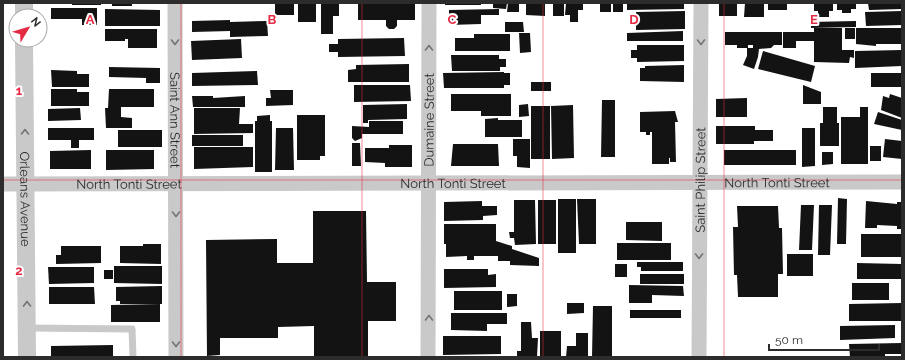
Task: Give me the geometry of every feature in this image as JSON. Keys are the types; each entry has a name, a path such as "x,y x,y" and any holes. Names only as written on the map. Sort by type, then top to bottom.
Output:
{"street":[{"name":"Saint Ann Street","path":"175,3 176,357"},
{"name":"Dumaine Street","path":"428,357 429,3"},
{"name":"Saint Philip Street","path":"699,357 701,3"},
{"name":"Orleans Avenue","path":"24,48 27,357"},
{"name":"North Tonti Street","path":"3,184 902,182"}],"lane":[{"path":"27,328 132,329 133,357"}],"building":[{"path":"72,3 101,3 101,5 72,5"},
{"path":"112,3 132,3 132,6 112,6"},
{"path":"275,3 294,3 294,15 275,15"},
{"path":"298,3 316,3 316,22 298,22"},
{"path":"321,3 339,3 339,16 333,16 333,34 321,34"},
{"path":"445,3 481,3 481,5 445,5"},
{"path":"493,3 507,3 506,9 493,8"},
{"path":"508,3 519,3 519,12 507,12"},
{"path":"526,3 545,3 545,16 526,15"},
{"path":"553,3 564,3 564,16 553,16"},
{"path":"566,3 583,3 583,10 578,10 578,22 570,22 570,15 565,15"},
{"path":"600,3 611,3 611,12 600,12"},
{"path":"613,3 623,3 623,12 613,12"},
{"path":"627,3 684,3 684,9 627,10"},
{"path":"719,3 737,3 737,16 719,16"},
{"path":"745,3 764,3 764,17 744,17"},
{"path":"768,3 787,3 787,10 768,10"},
{"path":"814,3 833,3 833,11 829,11 829,17 818,17 818,11 814,11"},
{"path":"837,3 856,3 856,9 851,9 851,13 842,13 842,10 837,10"},
{"path":"868,3 902,3 902,9 869,10"},
{"path":"358,4 415,4 415,20 397,20 397,26 394,29 389,29 386,26 386,20 358,20"},
{"path":"51,8 97,8 97,25 82,25 82,19 51,19"},
{"path":"105,9 160,10 160,26 105,26"},
{"path":"499,9 499,15 481,15 481,24 449,25 449,10"},
{"path":"685,11 685,29 636,30 636,12"},
{"path":"902,11 902,25 866,26 865,12"},
{"path":"230,20 230,22 267,21 268,36 230,37 230,31 192,32 192,21"},
{"path":"856,21 856,27 811,28 811,22"},
{"path":"505,22 523,22 524,32 505,32"},
{"path":"814,28 842,28 842,50 854,50 854,58 850,57 849,63 814,62 814,41 796,41 796,48 783,48 783,32 814,32"},
{"path":"845,28 855,28 855,39 845,39"},
{"path":"856,28 902,28 902,44 876,44 876,46 856,44"},
{"path":"105,29 157,29 157,48 128,48 128,39 125,39 125,41 105,41"},
{"path":"683,31 683,41 627,41 627,33"},
{"path":"725,32 782,32 782,45 774,45 771,48 759,49 754,69 743,65 747,56 747,48 737,48 737,45 725,45","holes":["748,45 753,45 753,48 748,48"]},
{"path":"519,33 530,33 531,52 520,53"},
{"path":"474,34 510,34 510,51 455,51 455,38 474,38"},
{"path":"404,38 405,56 338,57 338,52 329,52 329,44 338,44 338,39"},
{"path":"241,39 242,58 192,60 191,41"},
{"path":"637,45 684,45 684,61 637,62 637,58 631,58 631,50 637,50"},
{"path":"902,50 902,66 855,68 855,51"},
{"path":"763,51 815,66 811,82 758,69"},
{"path":"451,55 499,55 499,59 506,59 506,67 500,67 500,71 452,71"},
{"path":"409,64 409,82 348,82 348,70 356,69 356,65"},
{"path":"684,65 684,82 640,81 640,68 645,68 645,66"},
{"path":"109,67 160,68 160,83 146,83 146,78 109,77"},
{"path":"51,70 77,71 77,74 89,74 89,87 52,87"},
{"path":"257,71 258,85 192,86 192,73"},
{"path":"443,73 510,73 510,85 504,85 504,88 444,88"},
{"path":"871,73 902,73 902,87 871,87"},
{"path":"531,82 551,82 551,91 531,91"},
{"path":"354,85 410,85 411,101 354,102"},
{"path":"803,85 821,92 821,104 803,104"},
{"path":"51,89 77,89 77,92 89,92 89,106 51,106"},
{"path":"109,89 154,89 154,107 121,107 121,117 132,118 132,128 106,128 105,108 108,108"},
{"path":"270,90 293,90 293,105 266,106 266,98 271,98"},
{"path":"451,94 511,94 511,116 481,116 481,111 451,111"},
{"path":"890,94 902,98 902,118 881,110 883,96 889,98"},
{"path":"192,96 213,96 213,98 245,96 245,107 193,107"},
{"path":"747,98 747,117 716,117 716,99"},
{"path":"602,100 615,100 615,157 601,157"},
{"path":"407,104 407,119 368,120 368,123 363,123 363,105"},
{"path":"528,104 529,116 519,117 519,105"},
{"path":"573,105 574,158 552,159 551,106"},
{"path":"531,106 550,106 550,159 531,159"},
{"path":"823,107 837,107 839,146 820,146 820,123 823,123"},
{"path":"860,107 868,107 868,164 841,164 841,117 860,117"},
{"path":"80,108 81,120 48,121 48,109"},
{"path":"194,108 240,108 239,124 253,124 253,133 194,134"},
{"path":"675,111 678,122 675,122 676,162 670,162 669,158 669,164 652,164 652,132 650,132 650,135 646,135 646,132 640,132 640,112"},
{"path":"878,112 902,120 902,130 874,124"},
{"path":"270,115 270,121 272,121 272,172 255,172 255,121 257,121 257,116"},
{"path":"297,115 325,115 325,156 320,156 320,160 297,160"},
{"path":"498,118 498,120 522,120 522,137 485,137 485,119"},
{"path":"369,121 403,121 403,134 362,134 362,138 355,141 352,138 352,126 369,127"},
{"path":"716,126 755,126 755,130 773,130 773,141 754,141 754,144 716,144"},
{"path":"48,128 94,128 94,140 79,140 79,148 71,148 71,140 48,140"},
{"path":"276,128 293,128 294,170 275,170"},
{"path":"802,128 815,128 815,166 802,167"},
{"path":"118,130 162,130 162,147 118,147"},
{"path":"192,135 243,135 243,146 192,146"},
{"path":"513,139 530,139 530,168 517,167 517,156 513,156"},
{"path":"885,139 902,141 902,159 883,157"},
{"path":"352,143 360,143 361,166 352,166"},
{"path":"453,144 498,144 499,166 451,166"},
{"path":"389,145 412,145 412,167 385,167 385,163 365,162 365,148 389,148"},
{"path":"870,146 881,146 881,161 870,161"},
{"path":"194,147 253,147 253,167 194,169"},
{"path":"91,150 91,169 50,169 50,151"},
{"path":"106,150 154,150 154,169 106,170"},
{"path":"724,150 796,150 796,165 724,165"},
{"path":"822,152 833,152 833,164 822,165"},
{"path":"838,198 847,199 846,244 837,244"},
{"path":"558,199 576,199 576,253 558,253"},
{"path":"577,199 596,199 596,244 579,244"},
{"path":"514,200 535,200 536,244 515,245 514,238 510,238 509,232 514,232"},
{"path":"538,200 556,200 556,244 538,244"},
{"path":"482,201 482,206 497,206 497,215 483,216 483,220 444,221 444,202"},
{"path":"866,201 897,204 897,202 902,202 902,229 897,229 897,226 877,225 877,228 865,228"},
{"path":"801,205 814,205 812,250 799,250"},
{"path":"819,205 832,205 830,255 818,255"},
{"path":"737,206 778,206 779,228 782,228 783,274 778,274 778,297 738,297 737,275 734,275 733,227 738,227"},
{"path":"313,211 366,211 367,282 396,282 396,321 368,321 368,357 314,357 314,326 278,327 278,338 220,338 220,355 207,356 206,240 277,239 277,263 313,263"},
{"path":"626,222 662,222 662,241 626,240"},
{"path":"444,224 496,224 496,241 512,246 512,249 539,258 539,266 510,265 510,261 498,261 498,256 474,256 474,260 467,260 467,256 446,257 446,244 444,244"},
{"path":"861,234 902,234 902,257 861,257"},
{"path":"617,243 671,243 671,260 617,260"},
{"path":"143,244 161,244 161,264 120,263 120,246 143,246"},
{"path":"61,246 101,246 101,263 56,264 56,255 61,255"},
{"path":"787,254 813,254 813,276 787,276"},
{"path":"637,262 683,262 683,271 641,271 641,267 637,267"},
{"path":"857,263 902,264 902,279 857,279"},
{"path":"615,264 627,264 627,277 615,277"},
{"path":"114,266 162,266 162,284 114,283"},
{"path":"48,267 94,267 94,283 49,284"},
{"path":"444,269 488,269 488,275 496,274 496,287 444,288"},
{"path":"104,270 113,270 113,279 104,279"},
{"path":"640,274 684,274 684,284 640,284"},
{"path":"852,283 889,283 889,300 852,300"},
{"path":"629,285 683,286 684,296 652,295 652,303 629,303"},
{"path":"162,286 162,304 120,304 120,301 116,301 116,287"},
{"path":"49,287 94,287 95,304 49,304"},
{"path":"454,291 502,291 502,310 454,310"},
{"path":"507,294 517,294 517,306 507,307"},
{"path":"567,303 584,303 584,313 567,314"},
{"path":"902,303 902,321 849,321 849,304"},
{"path":"160,304 160,322 111,322 111,305"},
{"path":"593,306 612,306 612,357 592,357"},
{"path":"630,310 681,310 681,318 630,318"},
{"path":"451,313 507,313 507,324 487,324 487,331 451,330"},
{"path":"521,322 531,322 532,338 538,338 537,357 517,357 517,351 521,351"},
{"path":"895,325 895,338 840,340 840,326"},
{"path":"540,331 561,331 561,357 540,357"},
{"path":"576,333 588,333 588,357 566,357 567,346 576,346"},
{"path":"443,336 501,336 501,354 443,355"},
{"path":"902,343 902,354 885,354 885,357 850,357 849,344"},
{"path":"113,345 113,357 51,357 51,346"}]}
